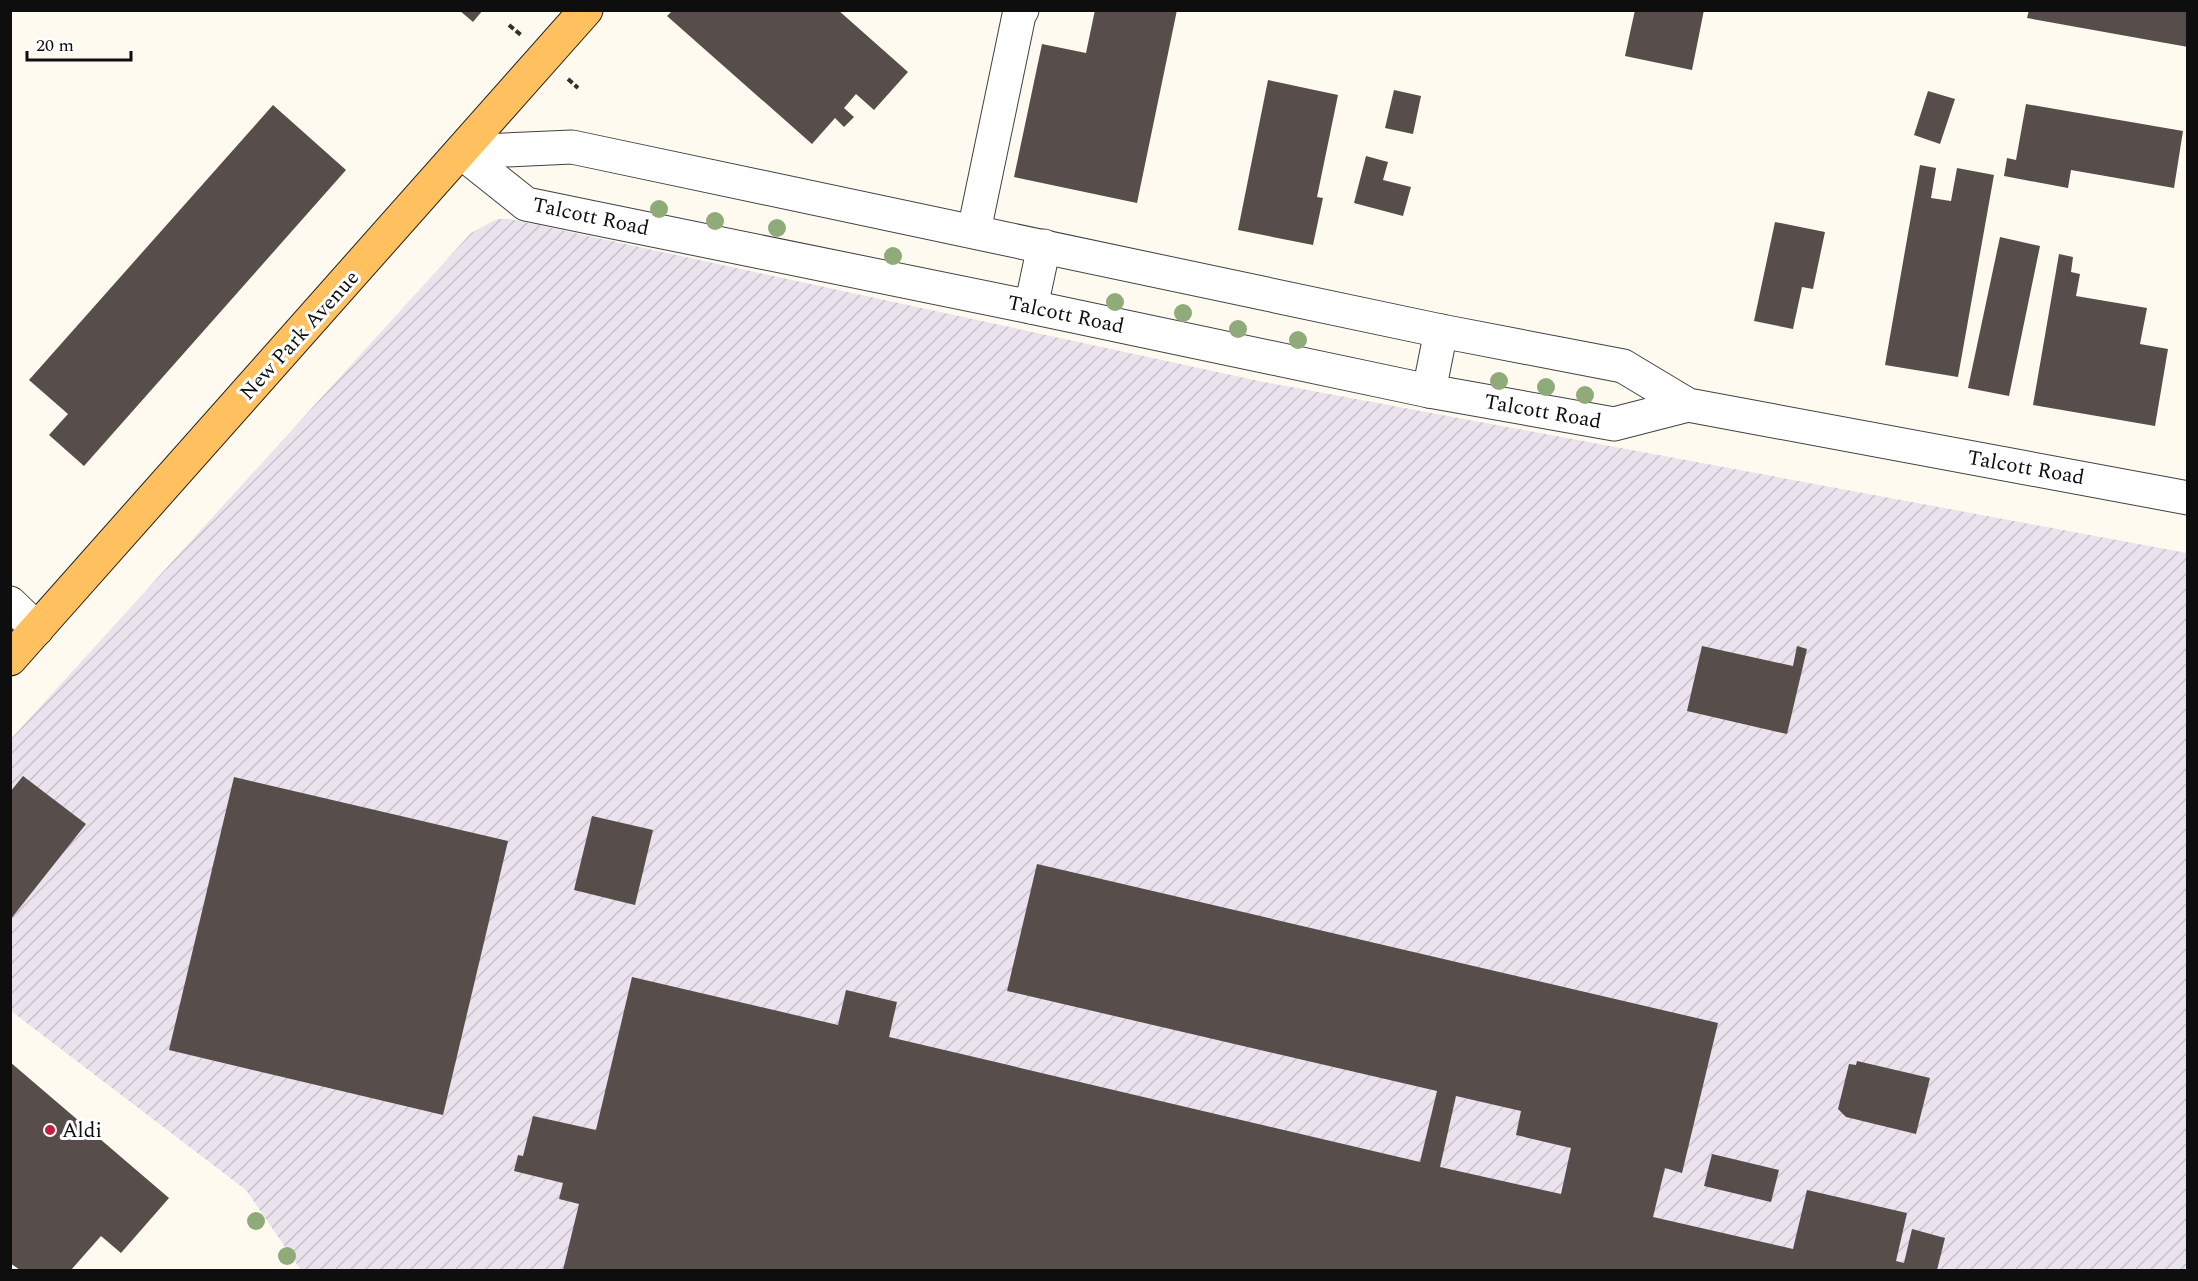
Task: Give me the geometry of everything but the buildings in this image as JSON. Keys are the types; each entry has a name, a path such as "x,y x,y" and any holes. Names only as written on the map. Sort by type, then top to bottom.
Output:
{"main road":[{"name":"New Park Avenue","path":"10,659 586,10"}],"street":[{"path":"974,231 1019,15 1022,10"},
{"name":"Talcott Road","path":"462,152 572,147 1441,331 1623,366 1688,405 2187,498"},
{"name":"Talcott Road","path":"462,152 526,204 1031,306 1429,391 1614,424 1688,405"},
{"path":"1031,306 1044,246"},
{"path":"1429,391 1441,331"},
{"path":"10,603 37,629"}],"shaded area":[{"path":"497,219 510,219 1259,381 2187,553 2187,1270 301,1270 246,1190 11,1011 10,740 471,233"}],"place":[{"name":"Aldi","path":"50,1130"}]}
